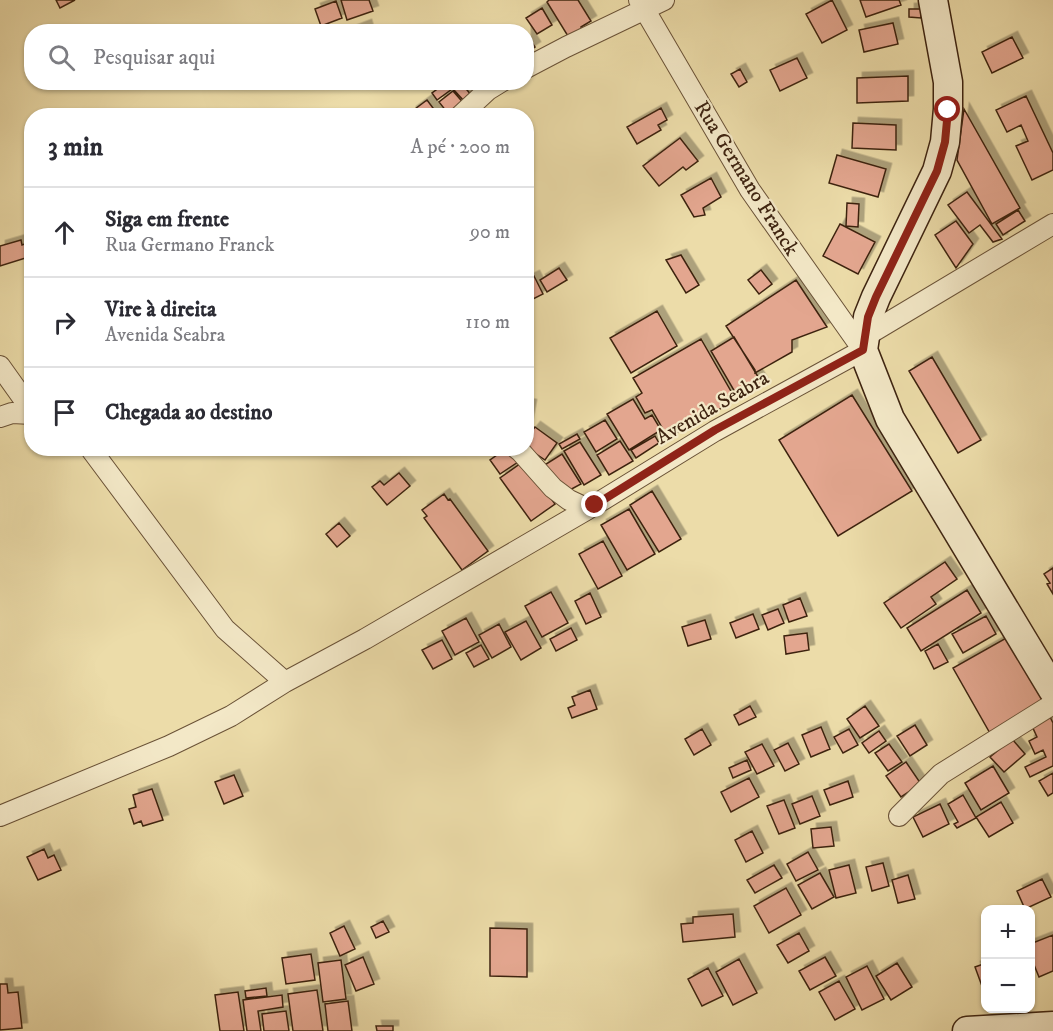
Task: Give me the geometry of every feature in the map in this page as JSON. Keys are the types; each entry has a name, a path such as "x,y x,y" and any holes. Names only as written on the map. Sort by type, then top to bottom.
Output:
{"street":[{"path":"534,65 642,5 664,0"},
{"path":"863,344 868,317 876,297 937,171 945,142 948,82 933,0"},
{"name":"Rua Germano Franck","path":"642,5 750,190 863,344 890,419 1053,690"},
{"path":"469,108 488,90"},
{"name":"Avenida Seabra","path":"0,816 169,746 231,716 285,682 364,639 588,509 715,430 863,344 1053,224"},
{"path":"0,366 24,400"},
{"path":"0,417 24,412"},
{"path":"96,456 225,629 285,682"},
{"path":"524,456 553,488 569,500 588,509"},
{"path":"899,816 941,774 1053,704"},
{"path":"967,1031 1046,1028"}],"building":[{"path":"56,0 75,0 60,8"},
{"path":"341,0 369,0 373,11 347,20"},
{"path":"549,0 578,0 591,21 581,27 582,34 571,41 547,2"},
{"path":"832,0 847,30 822,43 806,14"},
{"path":"860,0 899,0 901,5 866,17"},
{"path":"336,1 342,18 320,24 315,9"},
{"path":"542,8 552,25 537,34 534,24 530,24 526,18"},
{"path":"909,9 921,9 921,18 909,17"},
{"path":"893,23 898,44 864,52 859,30"},
{"path":"1012,37 1023,58 992,73 982,52"},
{"path":"797,58 807,78 780,91 770,70"},
{"path":"740,69 747,82 739,87 731,74"},
{"path":"908,76 908,101 857,103 857,78"},
{"path":"436,90 451,90 437,100 432,93"},
{"path":"454,90 467,90 472,96 465,102"},
{"path":"453,91 466,106 444,108 439,102"},
{"path":"1026,96 1053,153 1053,170 1032,180 1016,146 1028,141 1021,125 1007,132 996,110"},
{"path":"427,100 433,108 416,108"},
{"path":"661,108 667,120 658,125 661,130 637,144 627,127"},
{"path":"964,109 1020,208 992,224 957,160"},
{"path":"853,123 896,125 896,150 852,148"},
{"path":"680,138 698,161 686,170 683,167 659,186 643,166"},
{"path":"837,155 886,169 878,197 829,183"},
{"path":"711,178 721,197 703,208 705,215 694,217 681,195"},
{"path":"967,192 1002,239 993,242 980,225 969,233 948,205"},
{"path":"847,203 859,204 858,227 846,226"},
{"path":"1018,210 1025,221 1003,235 996,224"},
{"path":"956,221 973,244 956,268 935,235"},
{"path":"840,224 875,242 858,274 823,256"},
{"path":"21,240 22,245 24,244 24,258 0,266 0,246"},
{"path":"681,255 699,285 686,293 666,260"},
{"path":"559,268 567,280 547,292 540,280"},
{"path":"761,270 772,284 759,294 748,280"},
{"path":"534,276 543,294 534,298"},
{"path":"796,280 827,327 792,340 792,352 755,373 726,326"},
{"path":"657,311 677,346 631,373 610,338"},
{"path":"734,337 763,385 739,399 711,351"},
{"path":"701,339 736,400 668,438 652,410 645,413 636,397 642,393 633,378"},
{"path":"932,357 981,440 958,453 909,371"},
{"path":"852,395 912,491 838,536 779,440"},
{"path":"633,399 645,419 652,415 661,430 629,450 607,414"},
{"path":"605,420 617,439 596,452 584,432"},
{"path":"534,428 557,443 545,460 534,452"},
{"path":"577,434 580,439 562,449 559,444"},
{"path":"655,436 659,443 636,458 631,450"},
{"path":"620,441 633,461 609,475 597,455"},
{"path":"580,442 601,475 584,485 564,451"},
{"path":"562,454 581,484 566,492 543,466"},
{"path":"496,456 513,456 518,462 500,474 490,460"},
{"path":"524,461 555,504 531,521 500,478"},
{"path":"399,473 410,486 387,505 372,487 380,481 384,485"},
{"path":"652,491 681,539 659,552 630,505"},
{"path":"444,494 488,551 462,570 424,518 427,516 422,510"},
{"path":"629,509 655,554 627,570 601,525"},
{"path":"339,523 350,536 337,547 326,534"},
{"path":"603,541 622,576 598,589 579,554"},
{"path":"945,562 957,579 931,597 936,604 901,628 884,603"},
{"path":"1053,568 1053,594 1044,574"},
{"path":"967,590 981,613 921,651 907,628"},
{"path":"551,592 568,623 542,637 525,606"},
{"path":"590,593 601,617 586,624 575,601"},
{"path":"800,598 807,616 789,622 783,605"},
{"path":"778,609 784,623 768,630 762,615"},
{"path":"753,614 759,629 736,638 730,623"},
{"path":"986,616 996,634 963,653 952,634"},
{"path":"466,618 479,642 455,655 442,631"},
{"path":"705,620 711,639 688,646 682,627"},
{"path":"526,621 541,648 521,660 505,632"},
{"path":"499,624 511,647 492,658 479,635"},
{"path":"571,628 577,640 556,651 550,639"},
{"path":"807,633 809,650 786,654 784,636"},
{"path":"1008,637 1046,704 991,735 953,668"},
{"path":"442,640 452,659 433,669 422,650"},
{"path":"938,644 948,662 934,669 925,651"},
{"path":"481,645 489,659 474,667 466,653"},
{"path":"590,690 597,709 572,718 568,708 575,705 572,697"},
{"path":"750,706 756,717 739,725 734,715"},
{"path":"865,706 879,726 860,738 847,719"},
{"path":"1050,717 1053,723 1053,766 1030,777 1025,767 1046,757 1043,750 1035,754 1029,741 1037,737 1032,726"},
{"path":"915,725 927,745 910,756 897,736"},
{"path":"821,727 830,749 811,757 802,735"},
{"path":"702,729 711,745 694,755 685,739"},
{"path":"849,729 858,745 843,753 834,737"},
{"path":"879,731 886,741 869,753 862,743"},
{"path":"1012,739 1025,754 1004,772 990,757"},
{"path":"788,743 799,764 785,771 774,750"},
{"path":"762,744 774,766 757,774 745,752"},
{"path":"889,744 902,762 888,771 875,753"},
{"path":"747,760 751,770 733,778 729,768"},
{"path":"906,762 921,784 901,797 886,776"},
{"path":"993,766 1009,793 981,810 965,783"},
{"path":"1053,773 1053,793 1048,796 1039,781"},
{"path":"234,775 243,796 224,804 215,782"},
{"path":"749,778 759,797 731,812 721,792"},
{"path":"848,781 853,797 830,805 824,790"},
{"path":"152,789 163,820 143,826 141,821 134,824 129,809 136,807 133,795"},
{"path":"963,795 976,818 957,828 954,824 958,822 948,804"},
{"path":"812,796 820,816 800,824 792,804"},
{"path":"784,800 795,828 779,834 767,806"},
{"path":"1001,802 1013,823 989,837 976,817"},
{"path":"940,804 949,824 923,837 913,817"},
{"path":"831,827 834,846 813,848 811,829"},
{"path":"752,831 763,853 746,862 735,840"},
{"path":"44,849 48,858 54,855 61,870 38,880 27,857"},
{"path":"808,852 818,870 796,881 787,864"},
{"path":"883,863 889,886 872,891 866,867"},
{"path":"774,865 782,878 755,893 747,880"},
{"path":"849,865 856,893 836,898 829,870"},
{"path":"820,873 834,897 812,909 798,885"},
{"path":"908,875 915,899 898,903 892,880"},
{"path":"1042,879 1051,897 1034,905 1023,905 1017,891"},
{"path":"786,888 801,915 769,933 754,906"},
{"path":"733,914 735,937 683,942 681,924 693,923 693,917"},
{"path":"383,921 389,932 376,938 371,927"},
{"path":"344,926 355,949 340,956 330,933"},
{"path":"490,928 527,929 527,977 490,976"},
{"path":"799,933 809,951 788,963 777,945"},
{"path":"1053,935 1053,971 1039,977 1035,967 1035,942"},
{"path":"311,954 315,980 286,984 282,958"},
{"path":"363,957 374,984 356,991 345,965"},
{"path":"825,957 836,976 810,990 799,971"},
{"path":"739,959 757,993 733,1005 716,972"},
{"path":"341,960 346,999 323,1002 318,963"},
{"path":"897,963 912,987 891,1000 876,976"},
{"path":"981,965 981,983 975,967"},
{"path":"867,966 884,999 862,1010 846,977"},
{"path":"708,968 723,996 702,1006 688,979"},
{"path":"839,981 855,1009 835,1020 819,992"},
{"path":"0,984 7,984 8,993 18,992 22,1028 0,1030"},
{"path":"266,988 267,996 246,998 245,991"},
{"path":"317,990 323,1031 293,1031 288,994"},
{"path":"238,992 244,1031 220,1031 215,995"},
{"path":"282,995 283,1007 258,1011 261,1031 247,1031 243,1000"},
{"path":"348,1001 352,1031 328,1031 325,1004"},
{"path":"286,1011 289,1031 264,1031 262,1014"},
{"path":"376,1026 393,1026 393,1031 377,1031"}],"route":[{"path":"595,505 715,430 863,350 868,317 876,297 937,171 945,142 948,110"}]}
